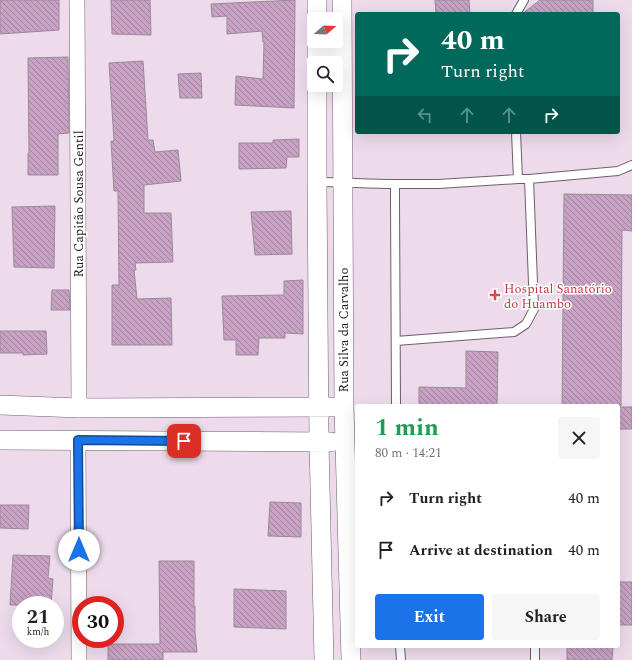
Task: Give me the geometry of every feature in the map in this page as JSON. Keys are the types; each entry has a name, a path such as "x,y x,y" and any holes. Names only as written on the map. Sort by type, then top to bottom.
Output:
{"street":[{"name":"Rua Capitão Sousa Gentil","path":"77,0 79,408"},
{"path":"317,0 317,12"},
{"name":"Rua Silva da Carvalho","path":"342,0 342,12"},
{"path":"317,50 334,48"},
{"name":"Rua Silva da Carvalho","path":"342,48 344,442 351,660"},
{"name":"Rua Silva da Carvalho","path":"317,92 319,442 324,660"},
{"path":"0,405 79,408 344,407"},
{"path":"0,440 344,442"},
{"path":"78,440 79,660"}],"lane":[{"path":"517,12 524,0"},
{"path":"516,134 518,179"},
{"path":"317,182 438,184 530,179 618,171 632,165"},
{"path":"396,341 514,332 526,324 534,309 530,179"},
{"path":"396,184 396,404"},
{"path":"400,648 401,660"},
{"path":"535,648 535,660"}],"building":[{"path":"0,0 59,0 59,30 0,34"},
{"path":"111,0 150,0 151,35 112,34"},
{"path":"295,0 294,108 235,105 236,76 263,79 264,42 262,31 227,34 227,16 212,17 211,4"},
{"path":"435,0 469,0 470,12 436,12"},
{"path":"540,0 593,0 593,12 525,12"},
{"path":"68,57 69,133 58,134 58,175 28,175 28,58"},
{"path":"143,61 148,140 153,140 155,152 178,150 181,181 144,185 144,213 171,213 173,262 135,263 136,270 134,270 137,299 171,298 172,345 112,345 112,285 119,285 118,191 114,191 111,141 114,141 109,63"},
{"path":"201,73 202,98 180,98 178,74"},
{"path":"299,139 299,157 287,157 286,168 239,169 239,143 273,143 273,140"},
{"path":"564,194 632,195 632,231 622,230 621,406 620,404 562,404"},
{"path":"55,206 54,268 14,267 12,207"},
{"path":"291,211 292,254 255,255 251,212"},
{"path":"303,280 303,334 285,333 285,338 259,338 258,355 236,355 236,340 224,340 222,296 284,295 284,281"},
{"path":"52,290 69,290 70,310 51,310"},
{"path":"0,331 46,331 47,354 23,355 23,353 0,353"},
{"path":"466,351 498,352 497,404 419,404 419,387 466,388"},
{"path":"620,407 632,407 632,429 620,429"},
{"path":"270,502 301,503 301,537 268,536"},
{"path":"0,505 29,505 28,529 0,528"},
{"path":"13,555 50,556 48,578 53,579 52,596 12,596 12,605 10,605"},
{"path":"159,561 194,561 194,606 197,652 163,652 163,660 108,660 108,648 124,648 124,644 160,644"},
{"path":"620,582 632,582 632,625 620,625"},
{"path":"234,589 286,591 286,629 234,627"},
{"path":"567,648 613,648 612,660 567,660"}],"place":[{"name":"Hospital Sanatório do Huambo","path":"495,295"}],"route":[{"path":"79,550 78,440 184,441"}]}
